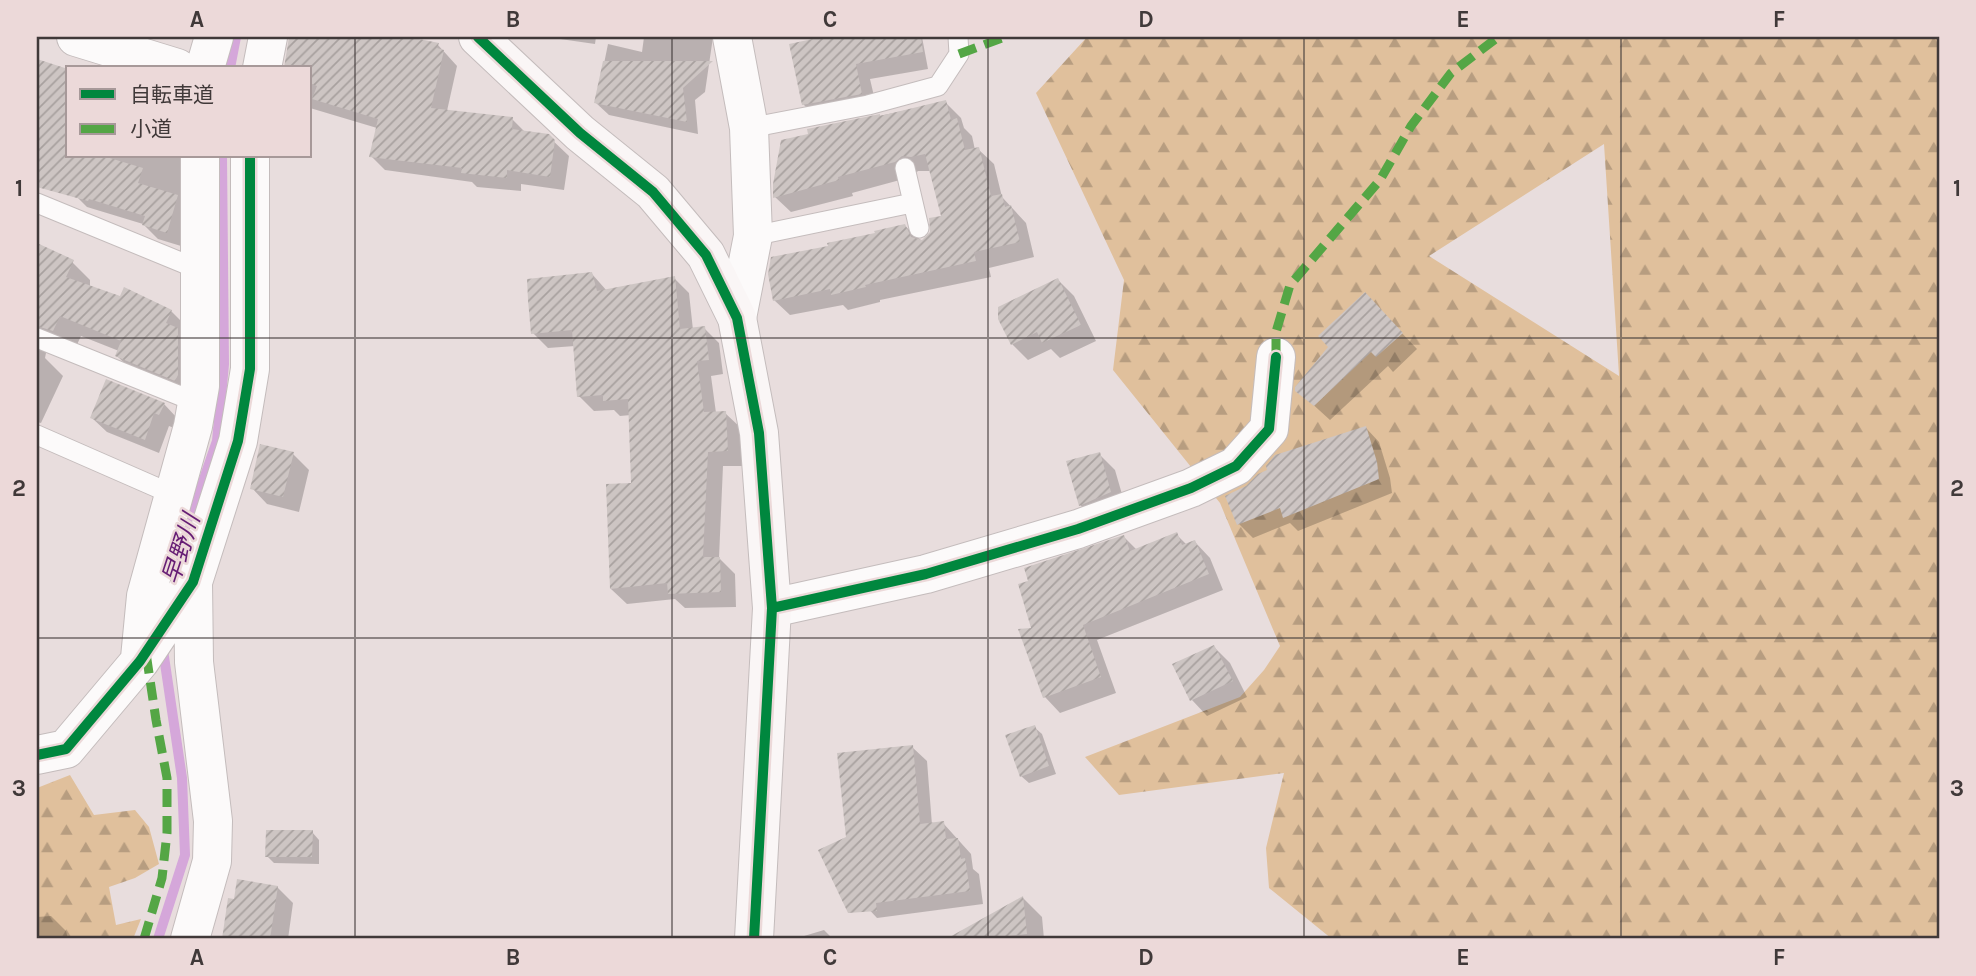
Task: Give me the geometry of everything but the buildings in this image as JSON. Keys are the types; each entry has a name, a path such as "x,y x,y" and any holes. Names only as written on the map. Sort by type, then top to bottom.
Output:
{"street":[{"path":"76,37 170,66"},
{"path":"206,66 214,37"},
{"path":"262,66 268,37"},
{"path":"478,37 580,133 653,192 706,255 737,318 760,433 772,608 754,939"},
{"path":"732,37 748,128 753,236 737,318"},
{"path":"143,655 146,596 198,403 200,386 200,158"},
{"path":"37,755 66,749 143,655 185,594 238,441 250,369 250,158"},
{"path":"772,608 926,574 1079,529 1191,488 1236,466 1269,429 1276,357"},
{"path":"185,594 213,821 212,861 190,939"}],"lane":[{"path":"748,128 868,105 938,86 959,54 958,37"},
{"path":"905,168 919,228"},
{"path":"37,203 200,270"},
{"path":"753,236 912,204"},
{"path":"37,338 198,403"},
{"path":"37,435 174,495"}],"green space":[{"path":"1087,37 1939,37 1939,939 1332,939 1269,888 1266,848 1284,773 1119,795 1085,757 1240,697 1264,670 1280,646 1220,503 1113,370 1124,280 1036,93","holes":["1604,144 1619,376 1429,256"]},
{"path":"70,775 94,815 135,810 149,827 159,864 135,878 109,887 116,925 141,919 133,939 37,939 37,788"}],"waterway":[{"name":"早野川","path":"230,66 236,37"},
{"name":"早野川","path":"173,569 217,441 224,364 222,158"},
{"name":"早野川","path":"158,939 185,855 182,778 163,650"}],"marked path":[{"path":"959,54 1005,37"},
{"path":"1276,357 1276,332 1290,285 1380,180 1411,126 1451,73 1498,37"},
{"path":"144,939 162,878 167,833 167,778 146,653"}],"cycle path":[{"path":"478,37 580,133 653,192 706,255 737,318 759,433 772,608 754,939"},
{"path":"37,755 66,749 140,661 193,582 238,441 250,369 250,158"},
{"path":"772,608 926,574 1078,529 1191,488 1236,466 1269,429 1276,357"}]}
